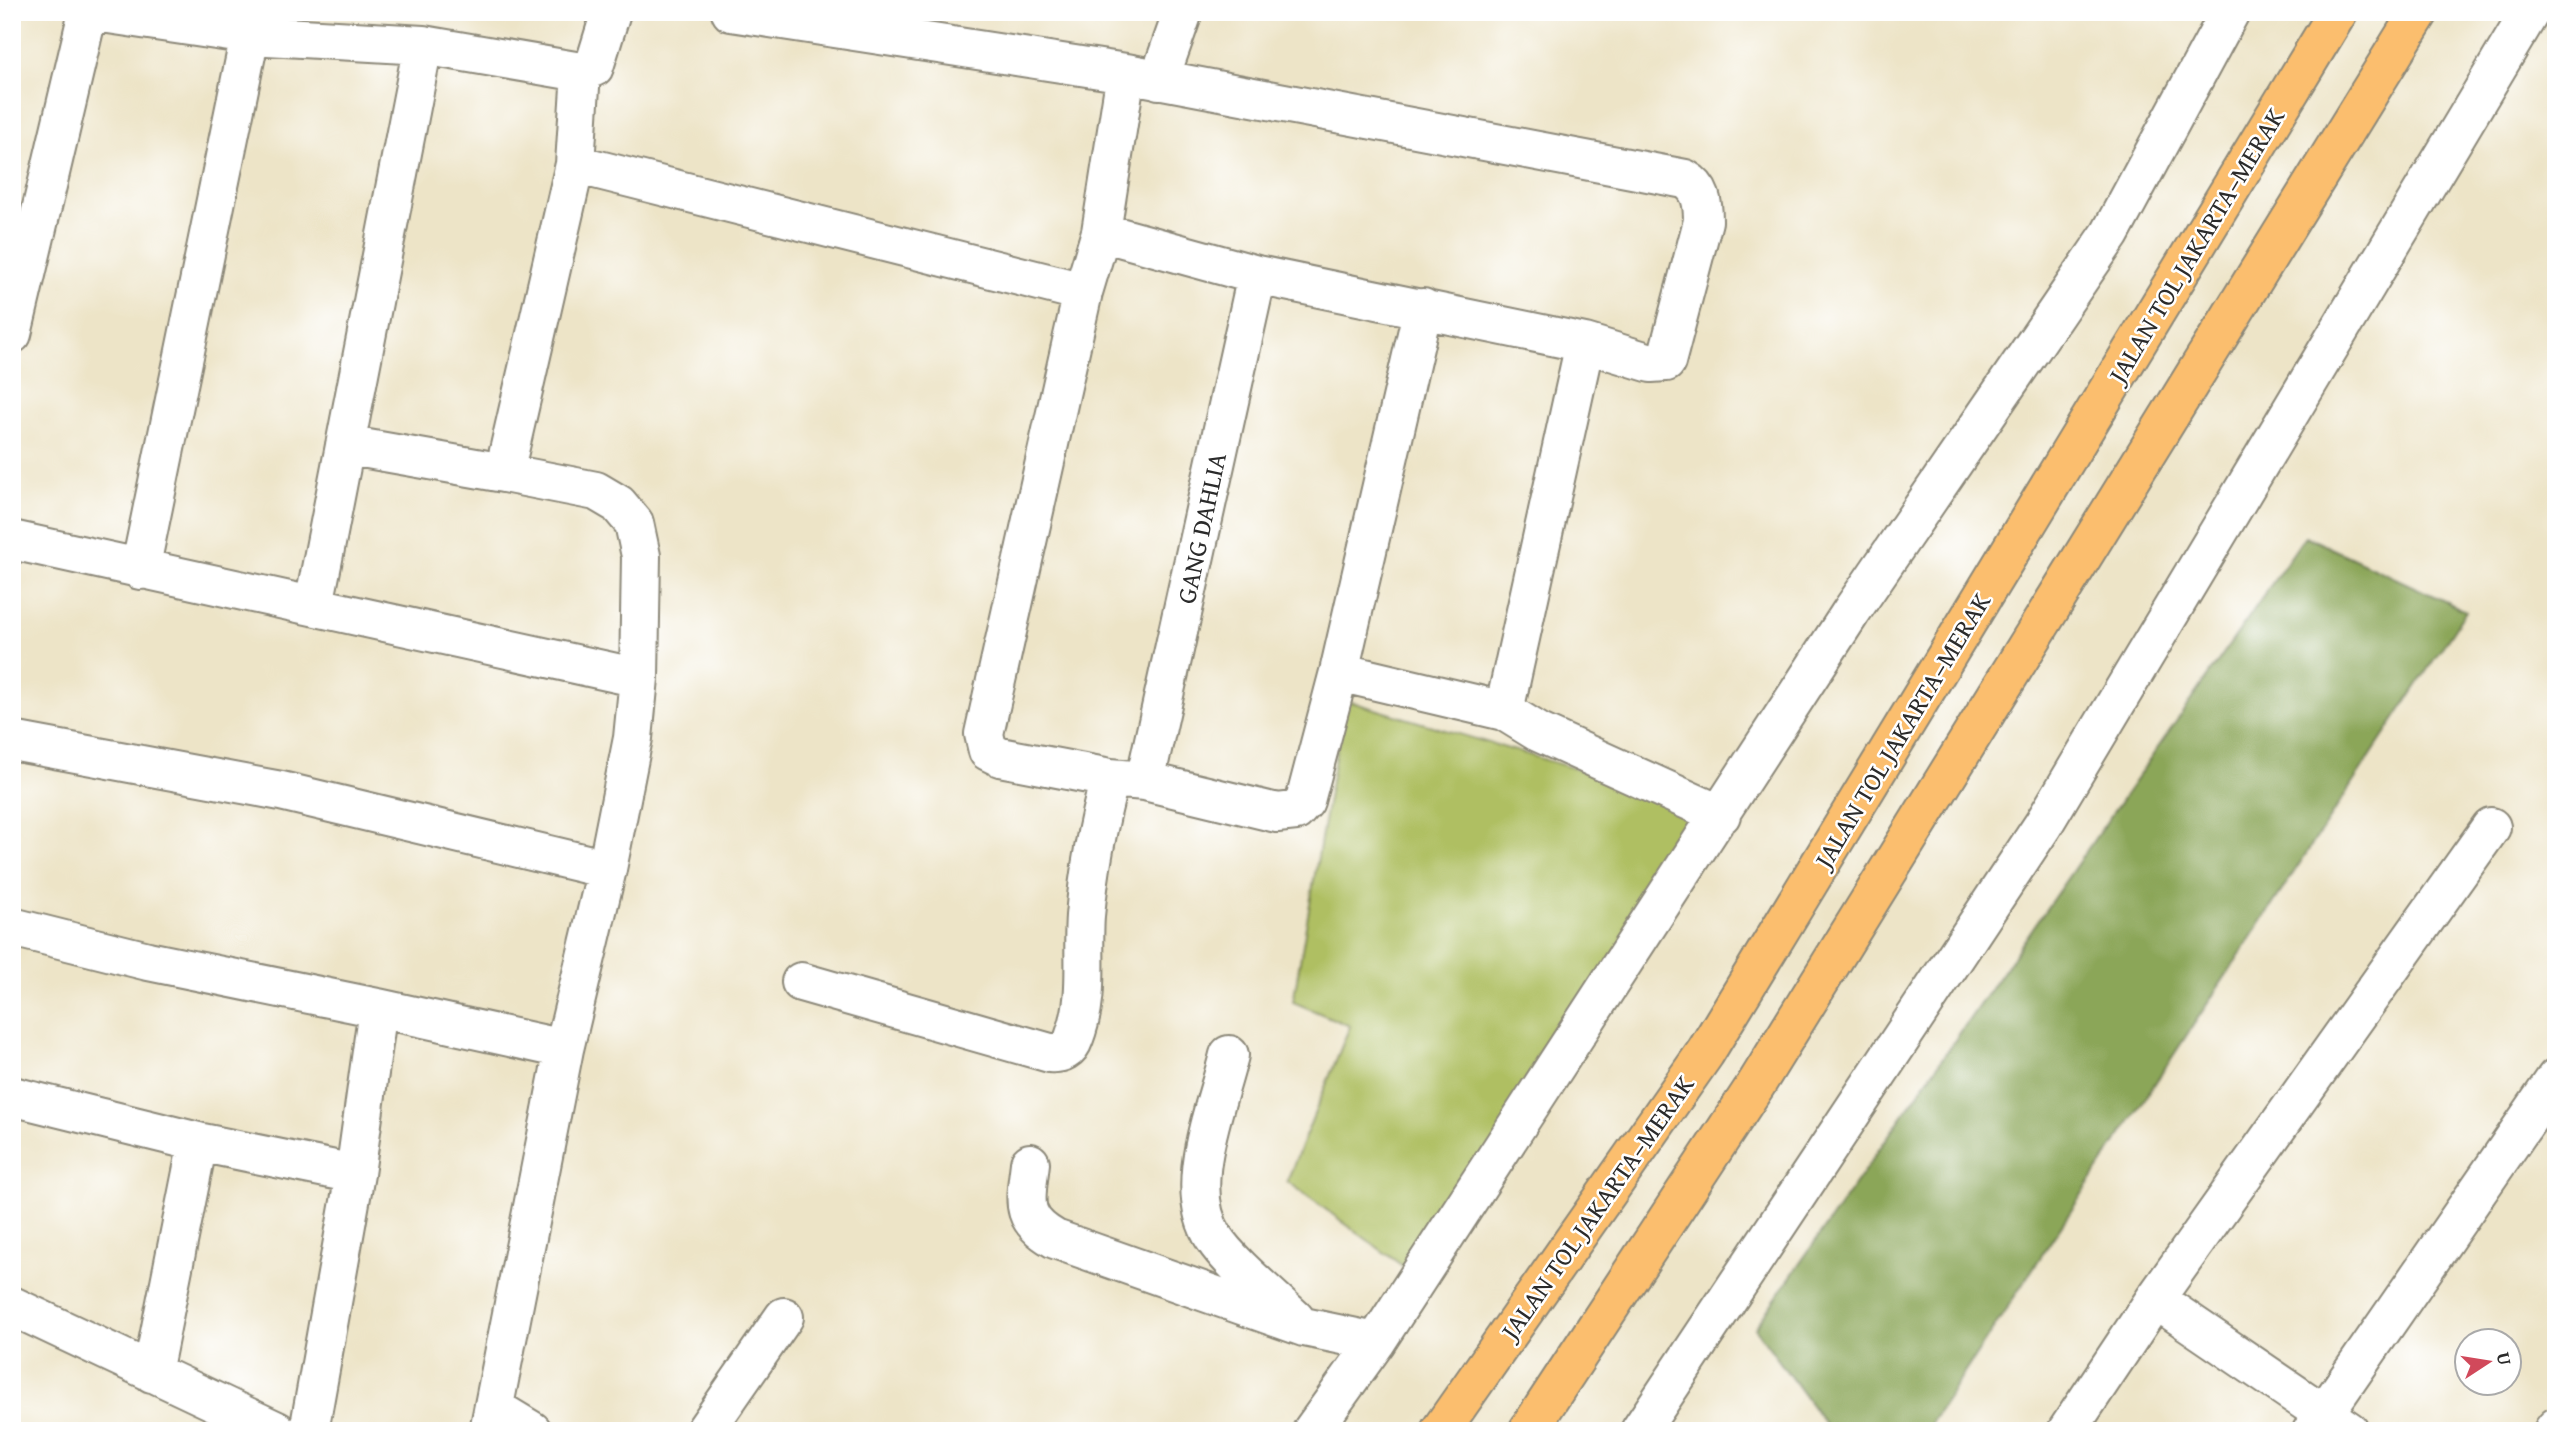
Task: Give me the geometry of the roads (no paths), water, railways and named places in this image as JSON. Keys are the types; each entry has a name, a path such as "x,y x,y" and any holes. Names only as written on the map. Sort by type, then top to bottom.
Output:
{"highway":[{"name":"JALAN TOL JAKARTA–MERAK","path":"1440,1431 1705,1053 2338,12"},
{"path":"1528,1431 1757,1083 2419,12"}],"street":[{"path":"12,334 88,12"},
{"path":"95,12 250,36 423,45 581,72 594,67 611,12"},
{"path":"730,12 1142,77 1685,178 1695,185 1703,206 1703,221 1666,362 1651,363 1585,343 1257,275 1101,232"},
{"path":"1183,12 1142,77 1083,292 984,734 988,751 1000,757 1127,780 1277,813 1296,811 1305,801 1339,672 1423,308"},
{"path":"1312,1431 1376,1342 1851,612 2110,234 2230,12"},
{"path":"1640,1431 2043,825 2530,12"},
{"path":"2549,12 2556,17"},
{"path":"140,570 250,36"},
{"path":"314,605 423,45"},
{"path":"504,473 575,163 581,72"},
{"path":"575,163 1083,292"},
{"name":"GANG DAHLIA","path":"801,982 1050,1053 1060,1054 1066,1051 1075,1037 1086,989 1088,891 1099,820 1127,780 1257,275"},
{"path":"1504,711 1585,343"},
{"path":"345,445 596,491 618,504 634,523 641,556 639,678 633,738 607,869 564,1049 491,1419 532,1431"},
{"path":"12,540 639,678"},
{"path":"1339,672 1504,711 1538,733 1721,815"},
{"path":"12,741 281,791 607,869"},
{"path":"2067,1431 2155,1299 2491,827"},
{"path":"12,927 148,961 564,1049"},
{"path":"309,1431 355,1174 378,1008"},
{"path":"1229,1055 1199,1176 1200,1209 1215,1241 1304,1328"},
{"path":"2155,1299 2328,1425 2556,1078"},
{"path":"12,1096 198,1142 355,1174"},
{"path":"152,1373 198,1142"},
{"path":"1030,1163 1026,1203 1029,1217 1037,1229 1055,1239 1304,1328 1376,1342"},
{"path":"12,1306 277,1431"},
{"path":"705,1431 784,1317"}]}
